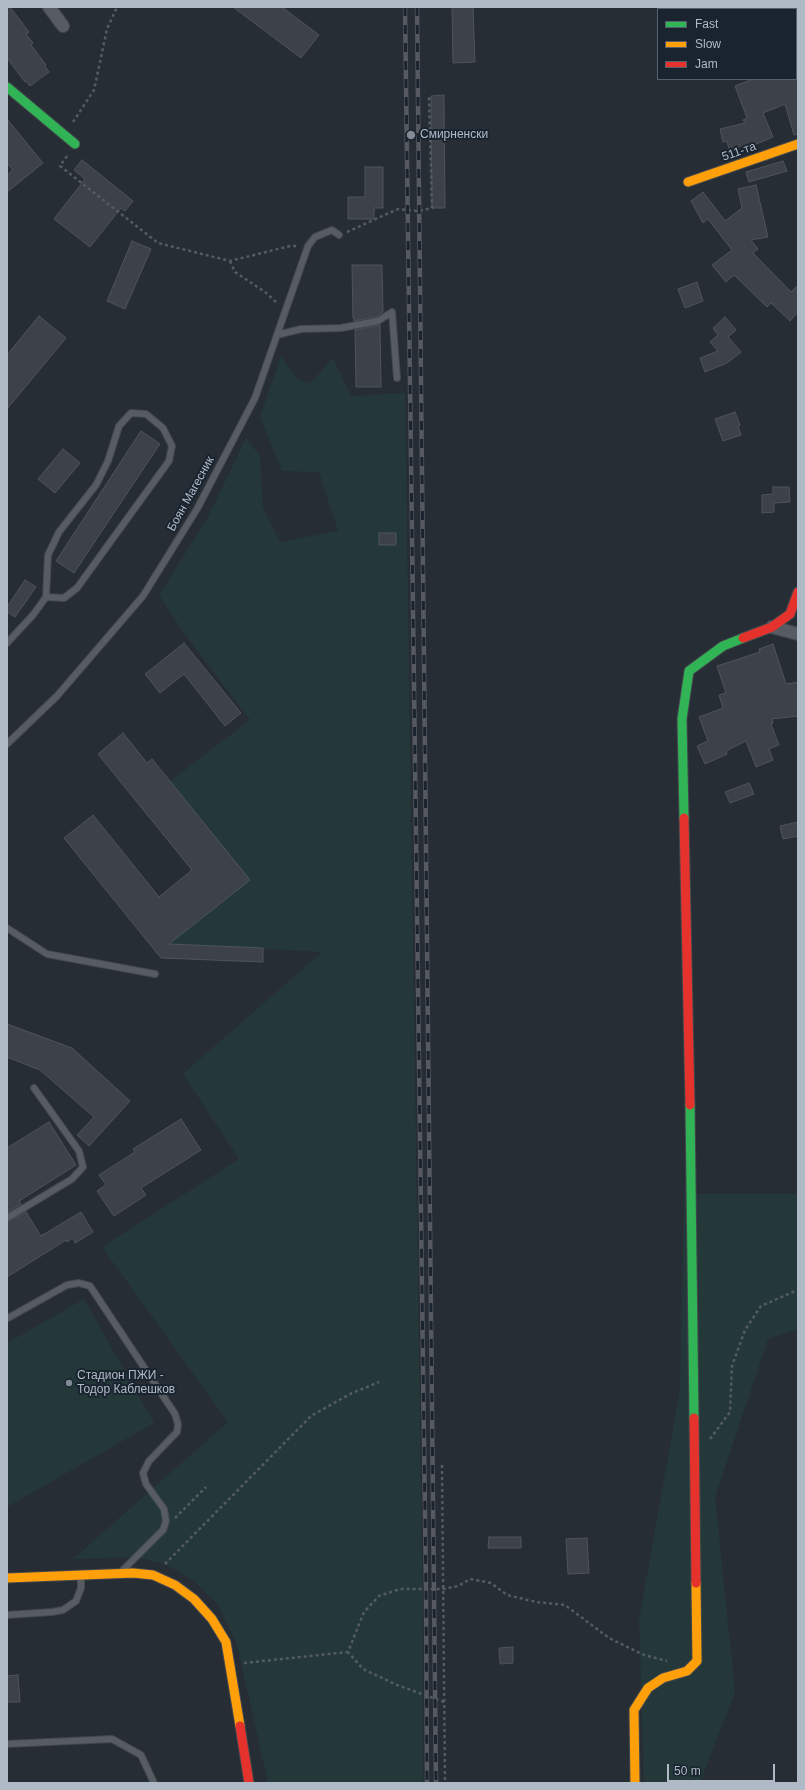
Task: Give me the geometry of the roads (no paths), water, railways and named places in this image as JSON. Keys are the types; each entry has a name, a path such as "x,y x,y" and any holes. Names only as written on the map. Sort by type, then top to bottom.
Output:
{"street":[{"path":"49,7 63,26"},
{"path":"7,87 75,144"},
{"name":"511-та","path":"688,182 798,144"},
{"path":"635,1783 634,1710 648,1688 663,1678 687,1670 697,1661 692,1173 682,719 689,671 723,646 772,627 790,614 798,592"},
{"path":"772,627 798,634"},
{"path":"7,1578 81,1574 153,1575 175,1585 194,1599 212,1619 226,1642 249,1783"}],"lane":[{"name":"Боян Магесник","path":"7,744 57,696 143,596 197,509 255,398 308,246 315,237 332,230 339,235"},
{"path":"277,335 301,329 341,328 378,322 392,312 397,378"},
{"path":"7,643 33,616 46,598 48,555 59,532 96,485 108,461 119,426 131,413 146,414 163,428 172,446 169,461 78,588 64,598 46,598"},
{"path":"7,928 47,954 154,974"},
{"path":"7,1218 72,1179 83,1167 78,1151 34,1088"},
{"path":"8,1318 67,1285 79,1282 90,1286 175,1414 178,1424 177,1432 149,1461 143,1473 146,1484 164,1509 166,1521 163,1530 119,1574"},
{"path":"7,1615 63,1610 76,1601 81,1588 81,1574"},
{"path":"7,1744 112,1739 141,1756 154,1783"}],"railway":[{"path":"405,7 426,1589 427,1783"},
{"path":"417,7 436,1783"}],"place":[{"name":"Смирненски","path":"411,135"},
{"name":"Стадион ПЖИ - Тодор Каблешков","path":"69,1383"}]}
